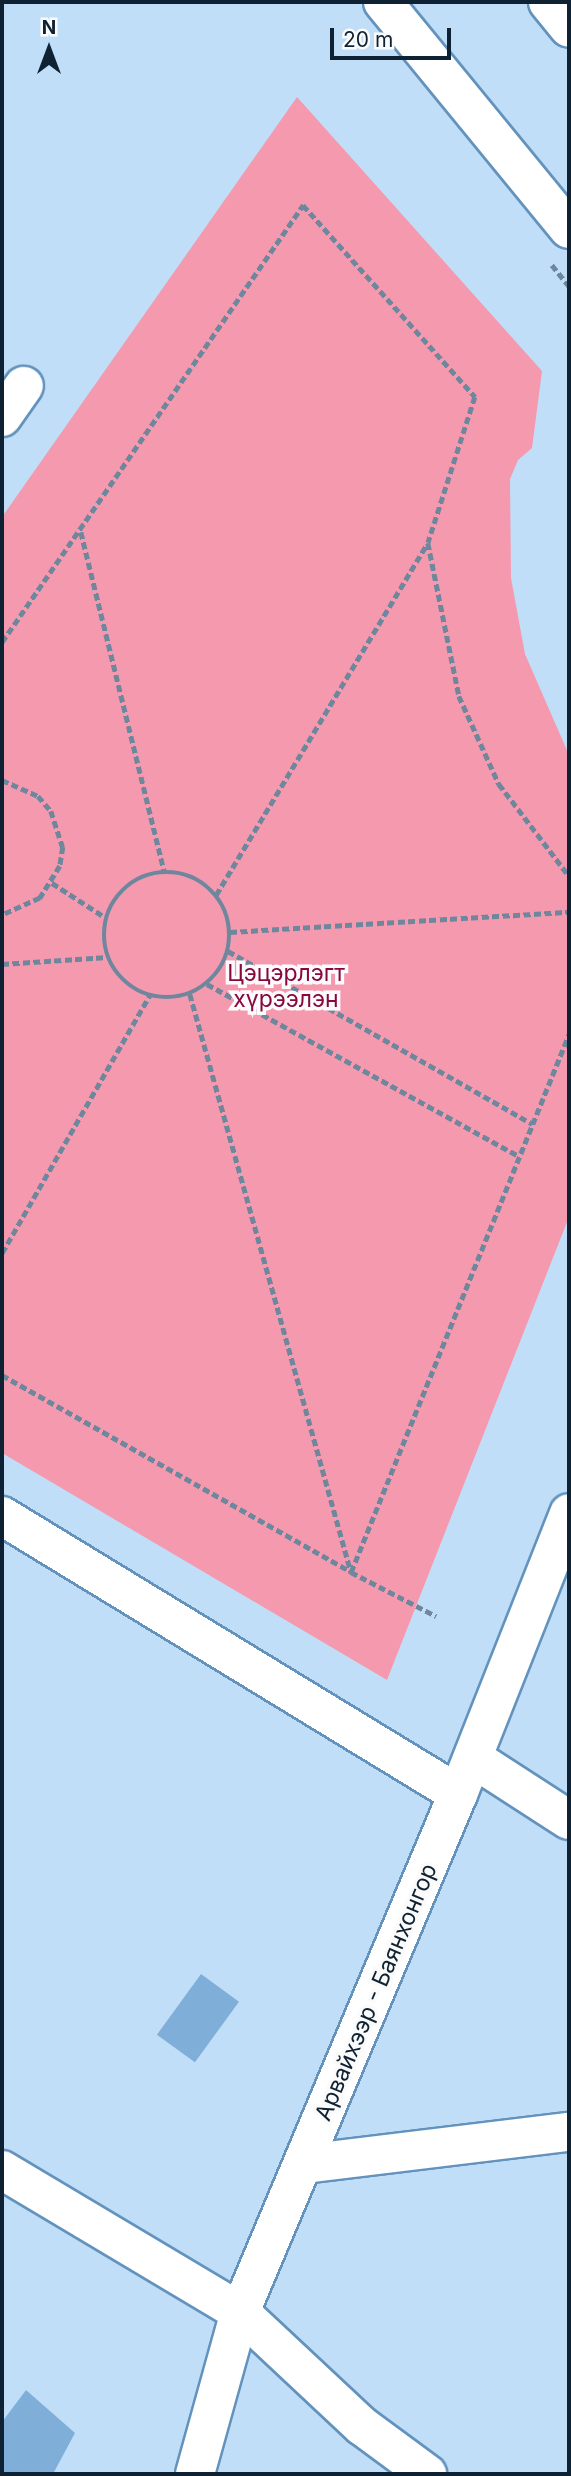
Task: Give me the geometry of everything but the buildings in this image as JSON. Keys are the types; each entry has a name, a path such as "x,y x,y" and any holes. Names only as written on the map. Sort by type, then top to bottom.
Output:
{"main road":[{"path":"383,2 569,229"},
{"path":"548,2 569,27"},
{"path":"2,417 24,386"},
{"name":"Арвайхээр - Баянхонгор","path":"195,2474 240,2312 473,1758 569,1513"},
{"path":"2,1516 458,1794"},
{"path":"473,1758 569,1820"},
{"path":"303,2164 569,2132"},
{"path":"2,2170 240,2312 362,2426 427,2474"}],"path":[{"path":"2,642 303,205 475,397 428,543 216,895"},
{"path":"80,531 164,872"},
{"path":"428,543 459,696 499,785 569,876"},
{"path":"2,780 38,796 55,819 63,847 52,884 24,909 2,915"},
{"path":"164,872 184,873 216,895 230,932 228,951 207,984 190,994 150,995 132,987 108,957 106,918 127,886 164,872"},
{"path":"52,884 106,918"},
{"path":"230,932 569,912"},
{"path":"228,951 532,1124"},
{"path":"2,964 108,957"},
{"path":"207,984 519,1157"},
{"path":"190,994 351,1572"},
{"path":"2,1253 150,995"},
{"path":"351,1572 569,1034"},
{"path":"2,1375 351,1572 436,1616"}],"green space":[{"name":"Цэцэрлэгт хүрээлэн","path":"297,97 542,371 532,448 518,460 510,479 511,578 525,654 569,755 569,1217 387,1680 2,1453 2,517"}]}
